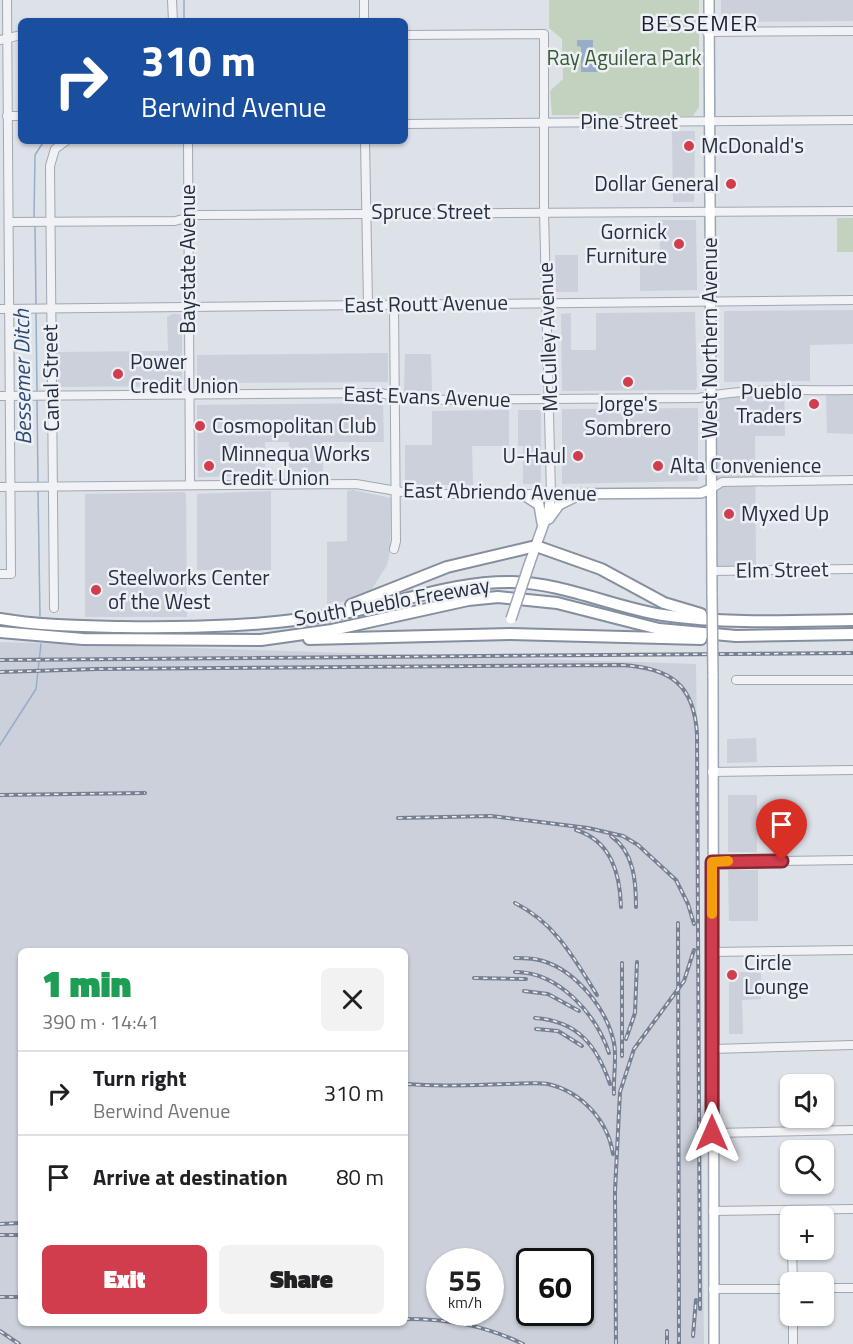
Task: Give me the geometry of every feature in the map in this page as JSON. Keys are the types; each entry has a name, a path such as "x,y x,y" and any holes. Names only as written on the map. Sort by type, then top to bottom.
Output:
{"highway":[{"path":"302,620 360,603 447,567 536,546 601,569 664,603 702,614 743,619"},
{"name":"South Pueblo Freeway","path":"0,619 64,626 235,626 347,613 441,589 480,583 514,582 561,589 660,615 697,619 853,620"},
{"name":"South Pueblo Freeway","path":"0,632 83,639 261,640 332,630 468,600 498,597 557,603 659,629 736,636 853,634"},
{"path":"261,640 510,634 696,639 736,636"}],"main road":[{"name":"West Northern Avenue","path":"709,0 707,32 713,676 714,1344"},
{"name":"East Abriendo Avenue","path":"551,494 701,493 711,489"},
{"path":"522,494 539,505 542,528"},
{"name":"McCulley Avenue","path":"510,634 511,619 551,494"},
{"path":"542,528 559,506 584,494"}],"street":[{"path":"0,574 11,574 11,396 4,128 7,116 4,40 7,0"},
{"path":"172,0 173,18"},
{"path":"364,0 364,18"},
{"path":"707,32 853,31"},
{"name":"McCulley Avenue","path":"408,35 544,34 544,212 551,494"},
{"path":"7,116 18,116"},
{"name":"Pine Street","path":"408,124 853,120"},
{"name":"Canal Street","path":"54,608 48,486 51,396 49,222 50,166 55,149 62,144"},
{"name":"Baystate Avenue","path":"188,144 190,485"},
{"path":"365,144 368,304"},
{"name":"Spruce Street","path":"6,218 49,222 188,219 198,215 853,211"},
{"name":"East Routt Avenue","path":"0,309 853,300"},
{"path":"394,304 394,549"},
{"name":"East Evans Avenue","path":"0,396 395,395 413,400 550,401 699,398 754,392 853,390"},
{"name":"East Abriendo Avenue","path":"711,489 722,482 853,480"},
{"name":"East Abriendo Avenue","path":"0,487 356,484 395,492 551,494"},
{"name":"Elm Street","path":"712,571 853,569"},
{"path":"736,680 853,680"},
{"path":"712,772 853,770"},
{"path":"712,862 853,860"},
{"path":"712,952 853,950"},
{"path":"712,1049 853,1045"},
{"path":"712,1133 853,1130"},
{"path":"713,1211 853,1209"},
{"path":"713,1289 780,1288"},
{"path":"834,1288 853,1288"},
{"path":"793,1326 793,1344"}],"shaded area":[{"path":"721,0 853,0 853,21 721,22"},
{"path":"672,131 695,131 694,202 673,202"},
{"path":"659,220 696,220 697,290 640,291 640,254 660,254"},
{"path":"555,255 578,255 578,292 556,292"},
{"path":"853,310 853,344 810,345 810,381 724,382 724,311"},
{"path":"695,312 697,387 695,390 562,391 561,314 571,313 571,350 596,350 596,313"},
{"path":"180,314 182,319 182,386 58,387 57,352 168,351 167,317"},
{"path":"388,353 388,382 197,383 197,355"},
{"path":"405,354 431,354 432,391 404,392"},
{"path":"853,390 853,434 827,433 826,391"},
{"path":"784,391 785,436 755,436 756,570 717,571 717,394"},
{"path":"383,403 384,442 323,442 323,474 289,475 289,442 265,442 265,476 198,477 197,405"},
{"path":"698,408 698,481 562,484 562,409"},
{"path":"509,410 509,446 472,446 473,485 405,485 405,445 432,445 432,411"},
{"path":"518,410 541,410 541,484 523,484 523,446 518,446"},
{"path":"353,490 391,498 390,552 387,565 372,589 362,596 327,606 327,542 347,541 347,491"},
{"path":"271,491 271,570 197,570 197,494"},
{"path":"184,492 186,494 187,617 85,617 85,494"},
{"path":"0,642 696,664 704,1344 0,1344"},
{"path":"756,738 757,762 727,763 727,739"},
{"path":"728,795 757,795 757,852 728,852"},
{"path":"728,870 758,870 758,921 729,921"},
{"path":"729,972 761,972 761,999 742,1000 743,1034 729,1034"}],"green space":[{"name":"Ray Aguilera Park","path":"549,0 699,0 699,107 693,116 552,115 550,91 563,79 562,39 549,28"},
{"path":"837,218 853,218 853,252 837,252"}],"water":[{"path":"577,40 593,40 593,61 603,61 604,72 581,72 581,47 577,46"}],"waterway":[{"name":"Bessemer Ditch","path":"184,0 184,18"},
{"name":"Bessemer Ditch","path":"34,218 35,155 42,144"},
{"name":"Bessemer Ditch","path":"35,226 36,305"},
{"name":"Bessemer Ditch","path":"36,313 37,392"},
{"name":"Bessemer Ditch","path":"37,400 38,482"},
{"name":"Bessemer Ditch","path":"38,490 40,616"},
{"name":"Bessemer Ditch","path":"0,745 36,689 41,644"}],"railway":[{"path":"0,660 853,653"},
{"path":"0,672 97,669 622,665 654,670 676,682 685,691 691,703 697,734 700,1309"},
{"path":"0,795 145,793"},
{"path":"398,818 491,816 588,828 623,836 638,845 676,880 688,904 694,924"},
{"path":"576,830 598,842 611,860 616,871 621,907"},
{"path":"611,836 625,850 629,859 634,877 636,907"},
{"path":"515,903 529,911 552,931 597,995"},
{"path":"678,923 679,1344"},
{"path":"616,1344 615,1191 620,1092 634,1049 684,981 694,950"},
{"path":"515,958 536,959 555,966 578,982 597,1005 605,1017 614,1043 614,1094"},
{"path":"626,1039 635,1013 637,962"},
{"path":"622,963 622,1056"},
{"path":"515,972 546,979 561,987 574,998 595,1024 609,1053"},
{"path":"474,978 526,979"},
{"path":"524,991 548,994 579,1011"},
{"path":"535,1018 563,1024 584,1038 599,1058 610,1084"},
{"path":"536,1029 558,1031 582,1046"},
{"path":"408,1084 444,1086 538,1083 560,1088 582,1101 599,1119 606,1130 613,1154"},
{"path":"0,1224 18,1223"},
{"path":"0,1235 18,1235"},
{"path":"0,1297 18,1297"},
{"path":"693,1336 696,1300"},
{"path":"408,1319 466,1324 523,1344"},
{"path":"0,1331 19,1344"},
{"path":"667,1331 667,1344"}],"slow traffic":[{"path":"712,914 712,862 728,861"}],"place":[{"name":"McDonald's","path":"689,146"},
{"name":"Dollar General","path":"731,184"},
{"name":"Gornick Furniture","path":"679,244"},
{"name":"Power Credit Union","path":"118,374"},
{"name":"Jorge's Sombrero","path":"628,382"},
{"name":"Pueblo Traders","path":"814,404"},
{"name":"Cosmopolitan Club","path":"200,426"},
{"name":"U-Haul","path":"578,456"},
{"name":"Minnequa Works Credit Union","path":"209,466"},
{"name":"Alta Convenience","path":"658,466"},
{"name":"Myxed Up","path":"729,514"},
{"name":"Steelworks Center of the West","path":"96,590"},
{"name":"Circle Lounge","path":"732,975"}],"district":[{"name":"BESSEMER","path":"700,23"}],"route":[{"path":"712,1133 712,862 782,861"}]}
